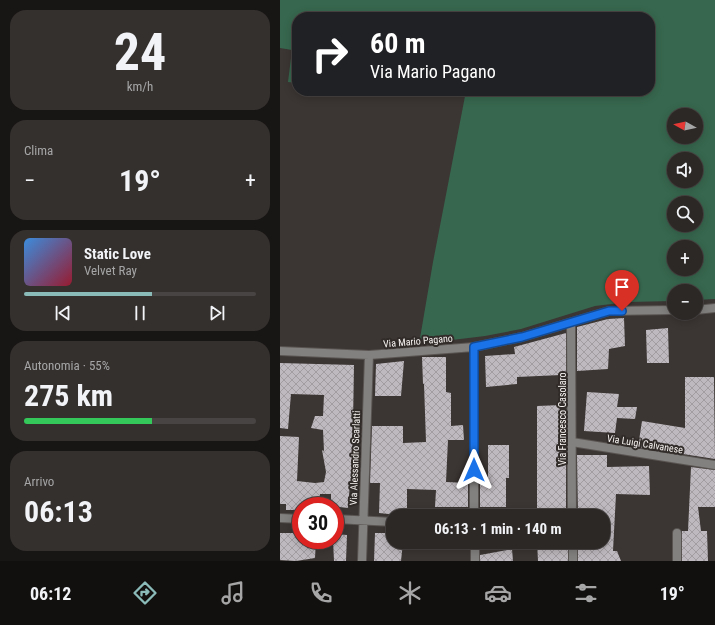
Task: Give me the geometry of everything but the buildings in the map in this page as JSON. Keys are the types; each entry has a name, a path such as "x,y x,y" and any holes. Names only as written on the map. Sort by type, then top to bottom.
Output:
{"street":[{"path":"703,309 715,308"},
{"name":"Via Mario Pagano","path":"280,351 369,355 474,347 522,337 609,311 667,310"},
{"name":"Via Francesco Casolaro","path":"571,323 572,509"},
{"path":"474,347 474,509"},
{"name":"Via Alessandro Scarlatti","path":"362,561 369,355"},
{"name":"Via Luigi Calvanese","path":"572,442 715,465"},
{"path":"280,518 292,519"},
{"path":"344,520 386,522"},
{"path":"677,561 678,533"},
{"path":"475,549 475,561"},
{"path":"573,549 573,561"}],"green space":[{"path":"280,0 715,0 715,299 703,300 703,284 667,284 667,301 628,302 595,306 521,329 485,336 419,344 433,262 465,96 655,96 655,12 292,12 292,50 280,48"},
{"path":"292,50 292,82 288,82"}],"route":[{"path":"474,470 474,347 522,337 609,311 622,311"}]}
